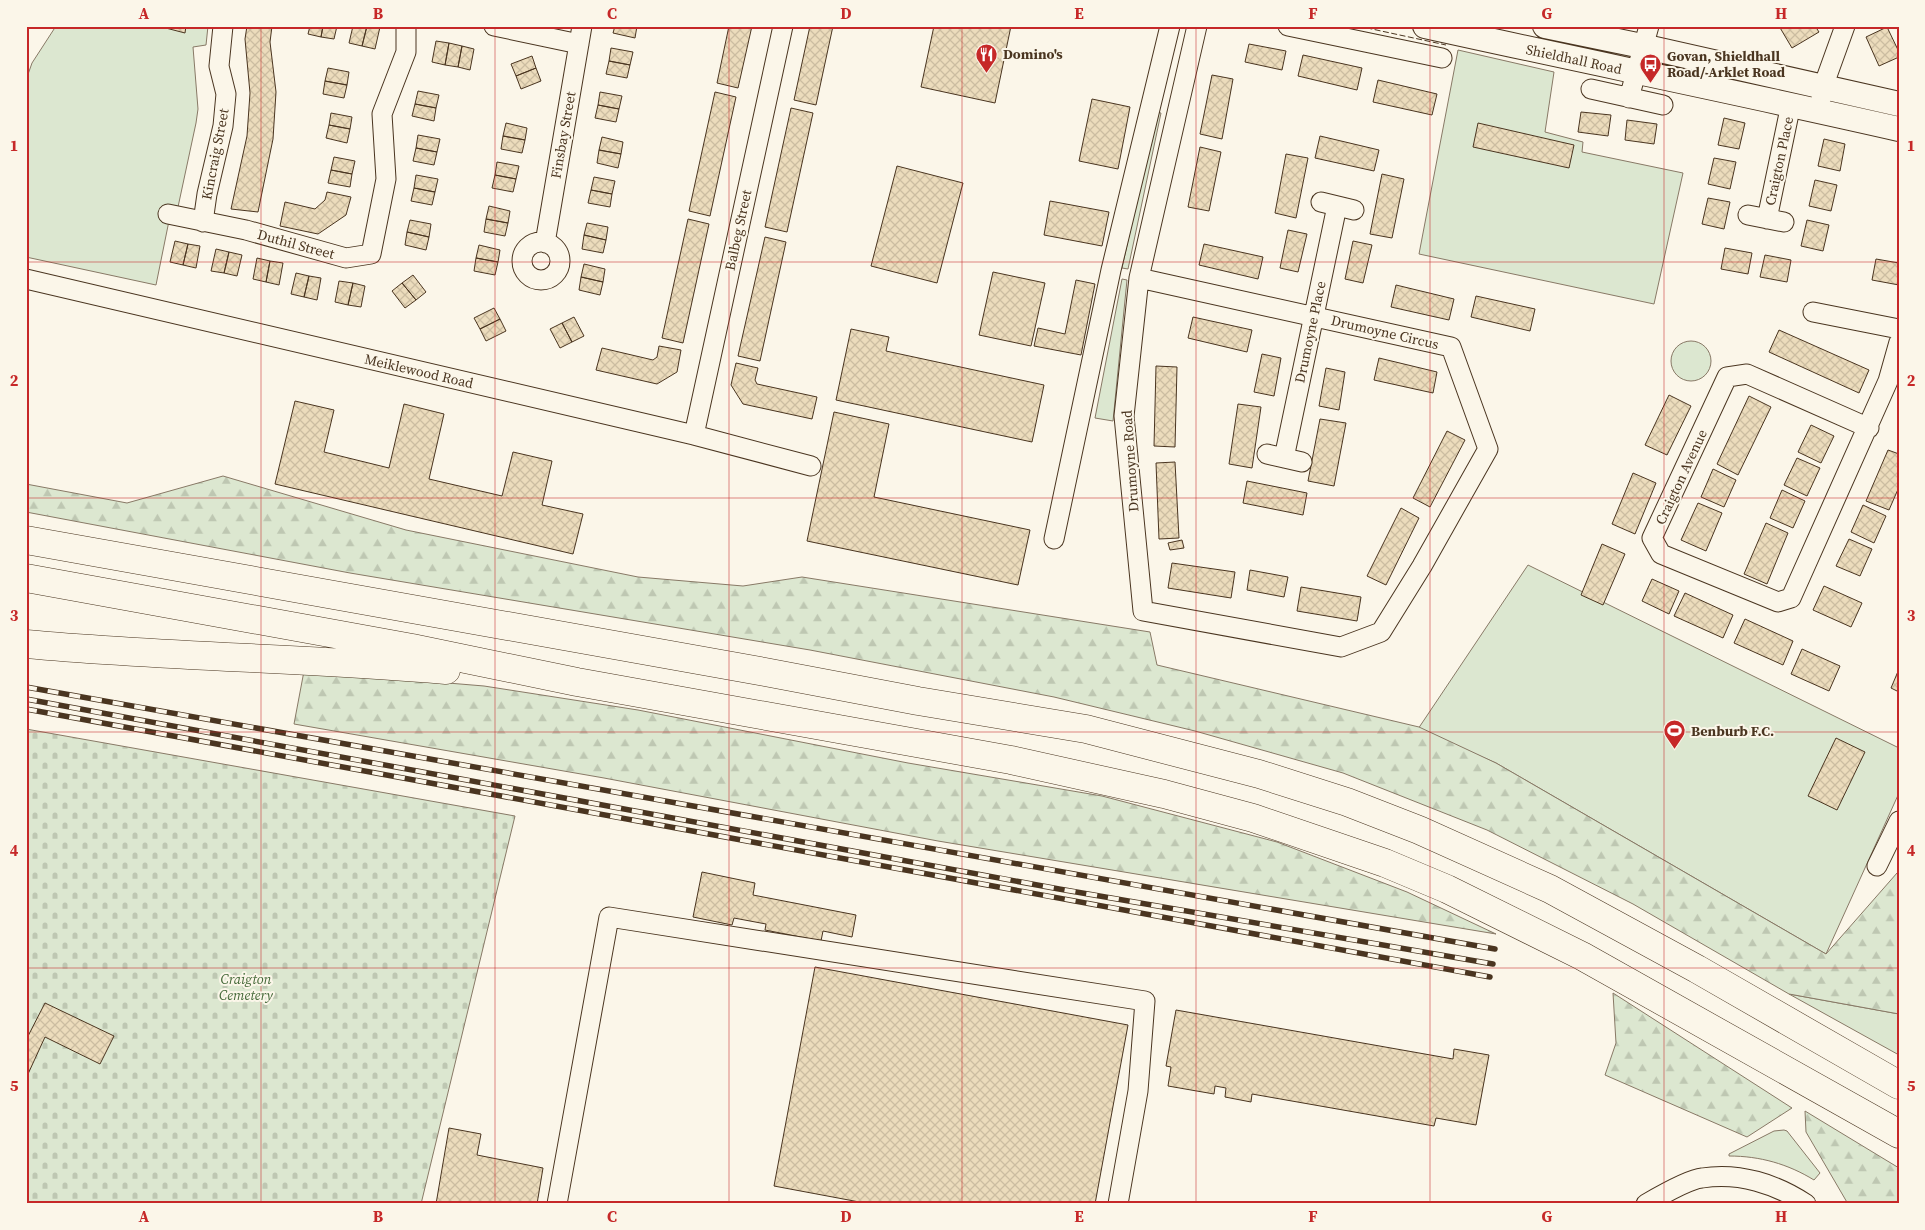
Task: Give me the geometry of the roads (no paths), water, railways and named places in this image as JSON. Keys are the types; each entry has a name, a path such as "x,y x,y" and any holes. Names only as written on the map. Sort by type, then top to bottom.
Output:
{"highway":[{"path":"26,540 918,701 1086,729 1259,774 1347,802 1419,830 1550,889 1698,969 1899,1085"},
{"path":"26,578 412,648 577,682 952,749 1074,773 1164,794 1253,818 1385,863 1447,889 1582,956 1899,1134"},
{"path":"26,644 106,651 403,667 577,682"},
{"path":"1723,1034 1899,1154"}],"main road":[{"name":"Shieldhall Road","path":"1425,26 1819,110 1899,129"},
{"name":"Shieldhall Road","path":"1545,26 1646,36 1823,87 1899,104"}],"street":[{"name":"Kincraig Street","path":"203,222 206,194 223,126 225,110 226,94 219,66 223,26"},
{"name":"Duthil Street","path":"168,214 246,230 346,258 371,254 386,179 382,114 406,52 406,26"},
{"path":"494,26 580,35"},
{"name":"Balbeg Street","path":"694,435 783,26"},
{"path":"1054,539 1111,270 1170,26"},
{"name":"Drumoyne Road","path":"1197,26 1139,278 1124,416 1143,611 1341,647"},
{"path":"1288,26 1442,58"},
{"path":"1819,110 1823,87 1845,26"},
{"name":"Finsbay Street","path":"545,243 580,35"},
{"path":"1629,98 1646,36"},
{"path":"1591,89 1663,105"},
{"name":"Craigton Place","path":"1748,215 1775,221 1791,104"},
{"name":"Drumoyne Place","path":"1302,462 1275,456 1313,316 1337,206"},
{"name":"Drumoyne Circus","path":"1139,278 1451,347 1488,449 1422,566 1381,632 1341,647"},
{"name":"Meiklewood Road","path":"26,279 694,435 811,466"},
{"path":"1826,309 1899,330"},
{"name":"Craigton Avenue","path":"1869,428 1747,374 1727,377 1652,538 1661,554 1778,602 1791,598 1869,428 1888,381 1899,342"},
{"path":"1877,866 1899,821"},
{"path":"557,1204 609,917 1145,1001 1138,1091 1118,1204"},
{"path":"1655,1202 1701,1178 1722,1177 1759,1181 1777,1187 1806,1204"}],"railway":[{"path":"26,687 1495,949"},
{"path":"26,699 1059,889 1493,964"},
{"path":"26,709 1490,977"}],"place":[{"name":"Domino's","path":"987,73"},
{"name":"Govan, Shieldhall Road/ Arklet Road","path":"1651,83"},
{"name":"Benburb F.C.","path":"1675,750"}],"park label":[{"name":"Craigton Cemetery","path":"246,988"}]}
